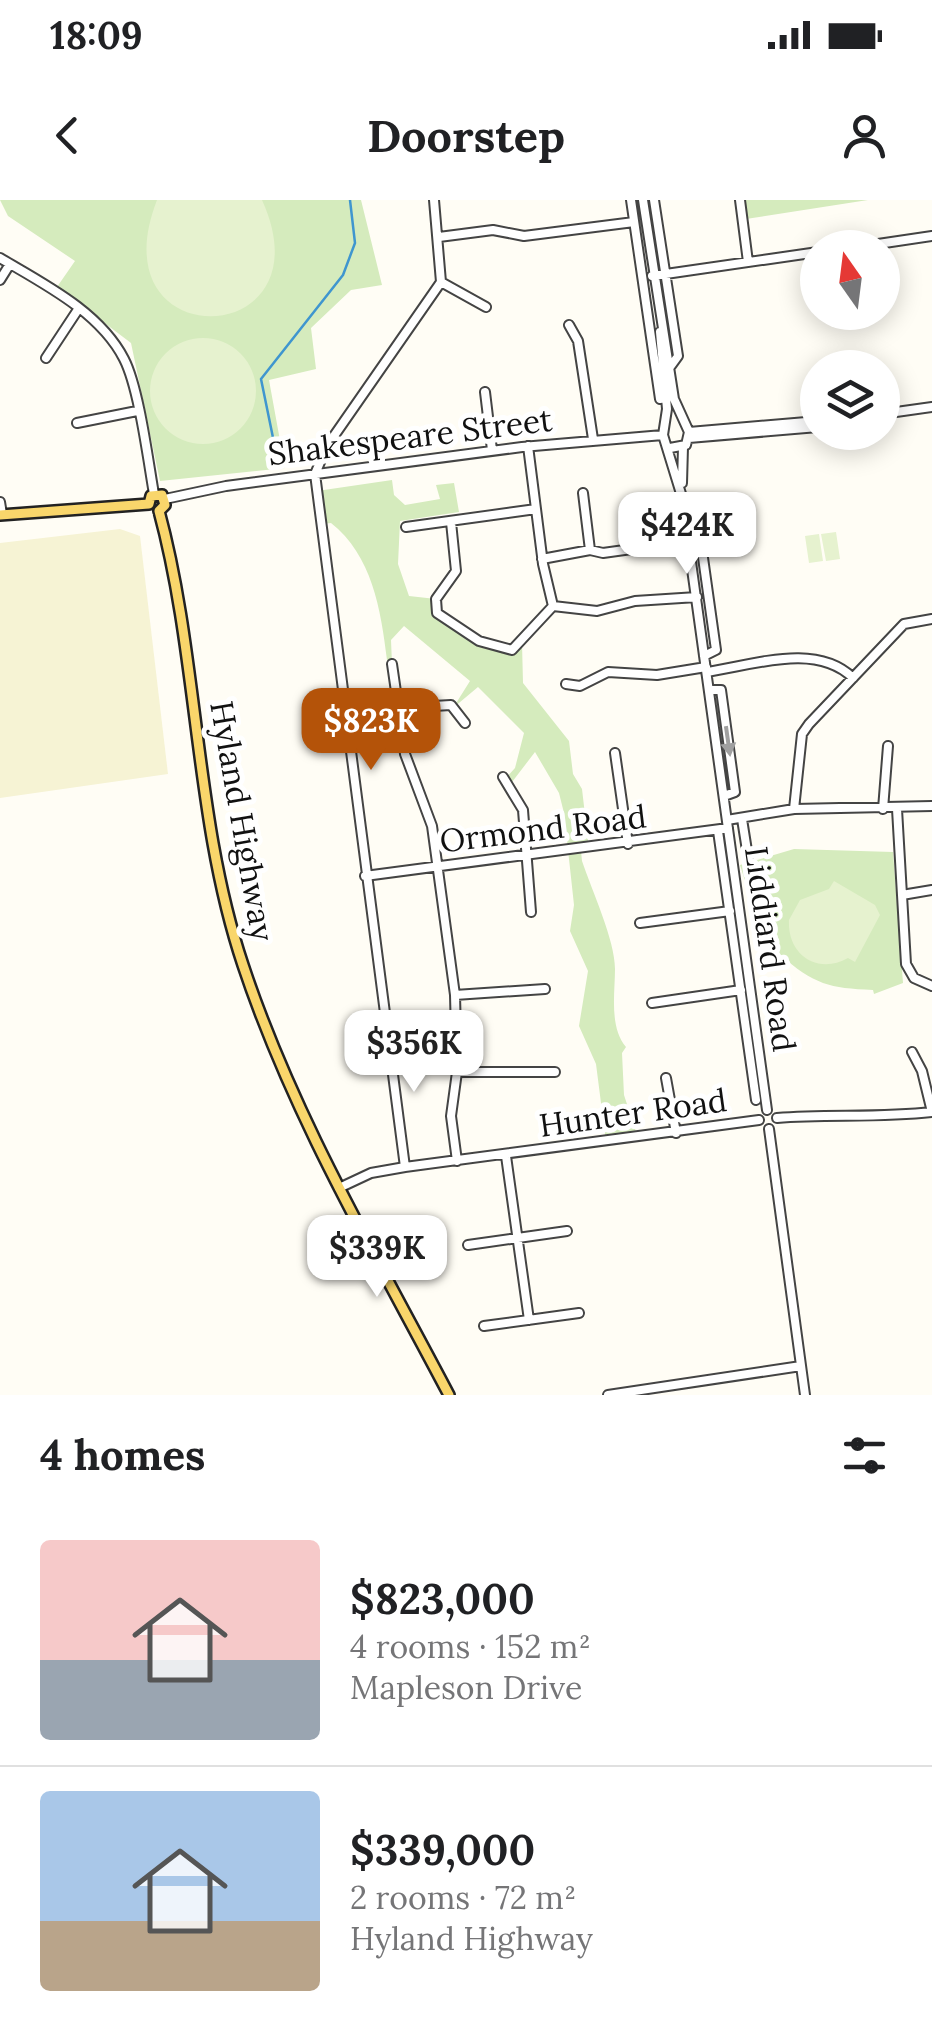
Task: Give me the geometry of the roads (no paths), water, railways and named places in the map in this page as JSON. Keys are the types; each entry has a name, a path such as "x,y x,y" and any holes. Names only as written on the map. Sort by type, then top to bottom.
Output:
{"main road":[{"path":"1,515 151,499 165,499 159,511 151,499"},
{"name":"Hyland Highway","path":"159,511 180,608 220,878 242,964 292,1092 449,1395"}],"street":[{"path":"405,1166 314,474 327,446 441,282 434,200"},
{"path":"631,200 660,399"},
{"path":"643,200 670,368 687,432 683,448 670,448"},
{"path":"654,200 678,356 670,368"},
{"path":"740,200 748,262"},
{"path":"439,237 493,230 524,236 634,222"},
{"path":"900,241 932,236"},
{"path":"642,277 800,255"},
{"path":"0,258 78,308 122,355 137,411 151,499"},
{"path":"0,280 10,264"},
{"path":"441,282 486,307"},
{"path":"46,358 78,308"},
{"path":"660,312 665,432"},
{"path":"569,325 578,341 592,439"},
{"path":"485,392 492,450"},
{"path":"900,412 932,408"},
{"path":"77,423 137,411"},
{"path":"687,432 800,425"},
{"name":"Liddiard Road","path":"665,432 682,496 710,690 724,796 730,911 756,1100"},
{"name":"Shakespeare Street","path":"165,499 492,450 687,432"},
{"path":"528,446 542,559 553,606"},
{"name":"Liddiard Road","path":"682,496 683,448"},
{"path":"583,493 590,550"},
{"name":"Liddiard Road","path":"682,496 694,499 698,514 716,650 704,656"},
{"path":"0,502 1,515"},
{"path":"406,527 536,510"},
{"path":"451,522 456,571 436,598 437,613 479,641 512,650 553,606"},
{"path":"542,559 590,550 603,553 646,547"},
{"path":"553,606 597,611 635,601 697,597"},
{"path":"794,809 802,734 904,624 932,618"},
{"path":"566,684 580,686 608,672 657,675 812,656 838,664 853,678"},
{"path":"392,664 405,754 432,826 455,995 456,1072 451,1116 458,1161"},
{"path":"399,708 451,705 465,723"},
{"path":"883,809 888,746"},
{"path":"616,753 628,844"},
{"path":"503,777 523,810 531,912"},
{"name":"Ormond Road","path":"365,876 628,844 794,809 932,806"},
{"path":"897,809 906,964 914,978 932,986"},
{"name":"Liddiard Road","path":"742,819 748,857"},
{"name":"Liddiard Road","path":"724,826 767,1110"},
{"path":"902,894 932,890"},
{"path":"640,923 730,911"},
{"path":"455,995 545,989"},
{"path":"652,1002 741,990"},
{"path":"805,1395 769,1128 758,1120 767,1110 777,1118 878,1118 932,1112 922,1071 912,1052"},
{"path":"456,1072 555,1072"},
{"path":"666,1078 676,1132"},
{"path":"769,1128 777,1118"},
{"name":"Hunter Road","path":"339,1188 371,1174 405,1166 506,1156 758,1120"},
{"path":"506,1156 528,1320"},
{"path":"468,1245 567,1231"},
{"path":"484,1326 579,1314"},
{"path":"608,1395 801,1366"},
{"path":"713,1380 715,1395"}],"waterway":[{"path":"279,467 261,379 343,275 355,243 350,200"}]}
